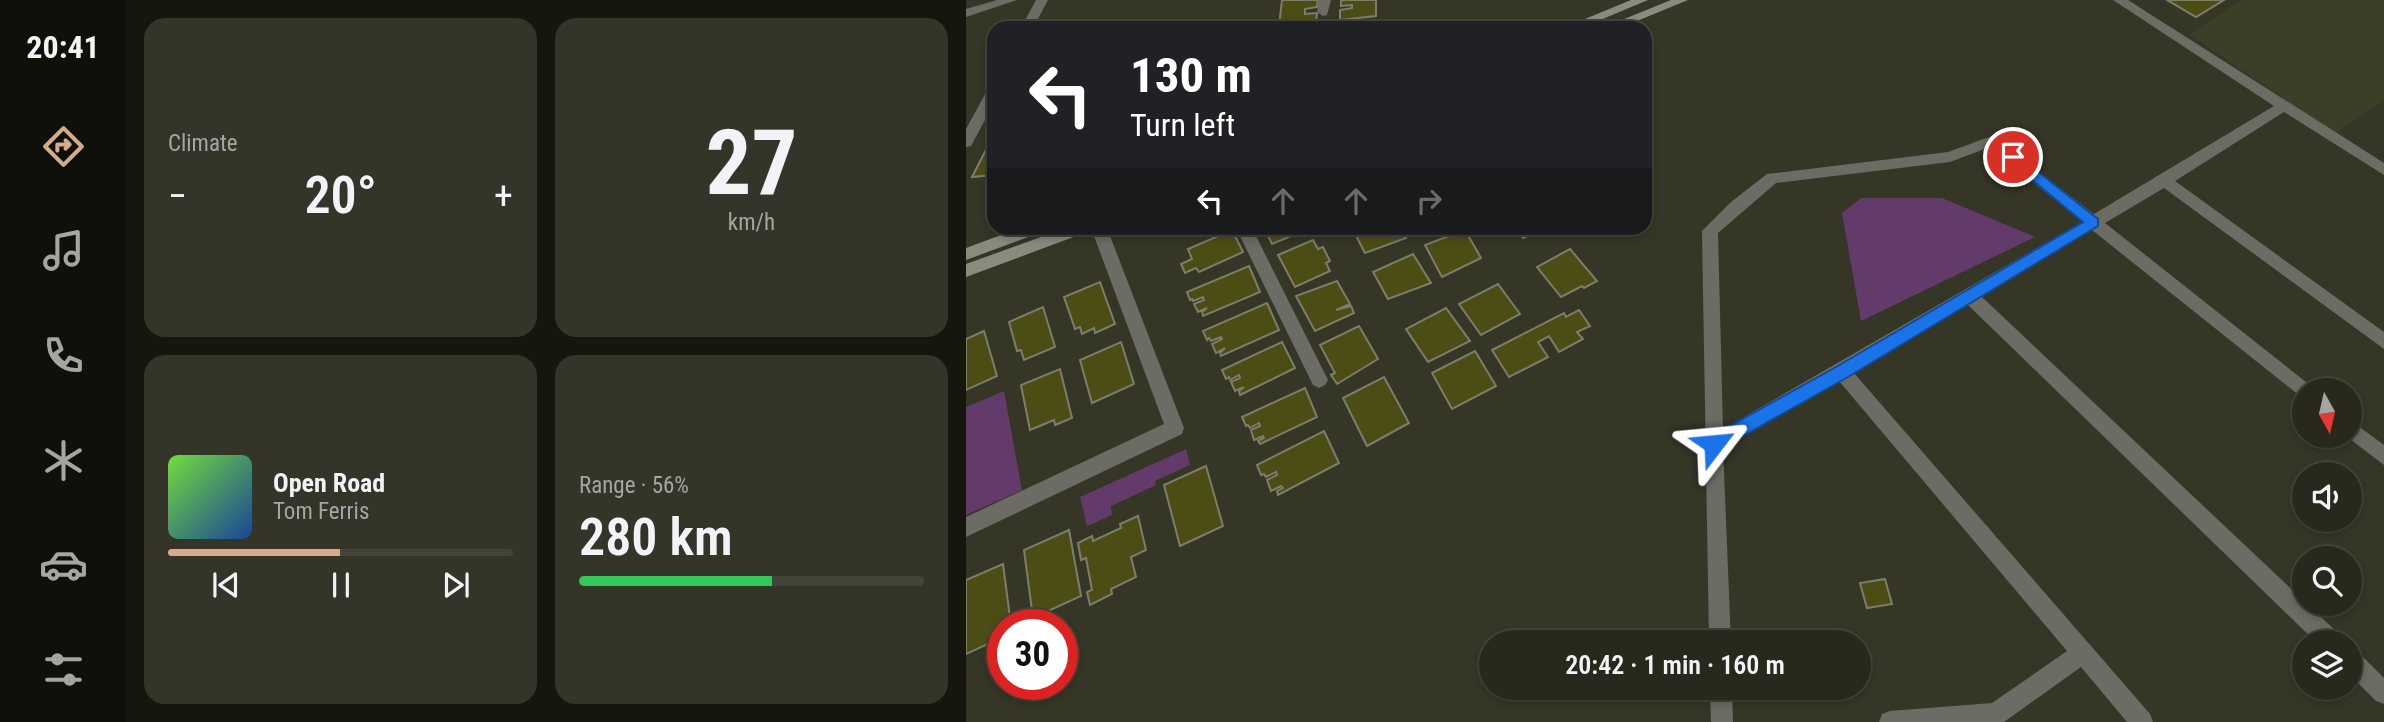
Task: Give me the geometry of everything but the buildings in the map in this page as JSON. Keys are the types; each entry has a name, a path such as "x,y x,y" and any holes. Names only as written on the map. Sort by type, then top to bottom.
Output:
{"main road":[{"path":"1588,21 1643,0"},
{"path":"1626,21 1682,0"},
{"path":"966,254 1017,235"},
{"path":"966,271 1062,235"}],"street":[{"path":"966,13 1011,0"},
{"path":"1031,21 1042,0"},
{"path":"2119,0 2384,170"},
{"path":"966,142 987,103"},
{"path":"1714,444 1842,372 2284,106"},
{"path":"1720,630 1710,231 1736,205 1772,178 1950,157 1993,141 2292,382"},
{"path":"2164,180 2384,342"},
{"path":"966,527 1175,428 1102,235"},
{"path":"1247,235 1319,380"},
{"path":"1970,296 2318,630"},
{"path":"1842,372 2142,722"},
{"path":"2362,438 2384,456"},
{"path":"1890,722 1996,714 2083,653"},
{"path":"2362,672 2384,693"},
{"path":"1721,700 1722,722"}],"shaded area":[{"path":"2242,0 2384,0 2384,100 2335,134 2189,34"},
{"path":"1861,198 1942,198 2035,237 1861,321 1842,213"},
{"path":"1004,391 1022,490 966,515 966,407"},
{"path":"1186,449 1190,465 1111,506 1112,515 1087,526 1080,497"}],"route":[{"path":"1714,444 1842,372 2093,222 2013,157"}]}
